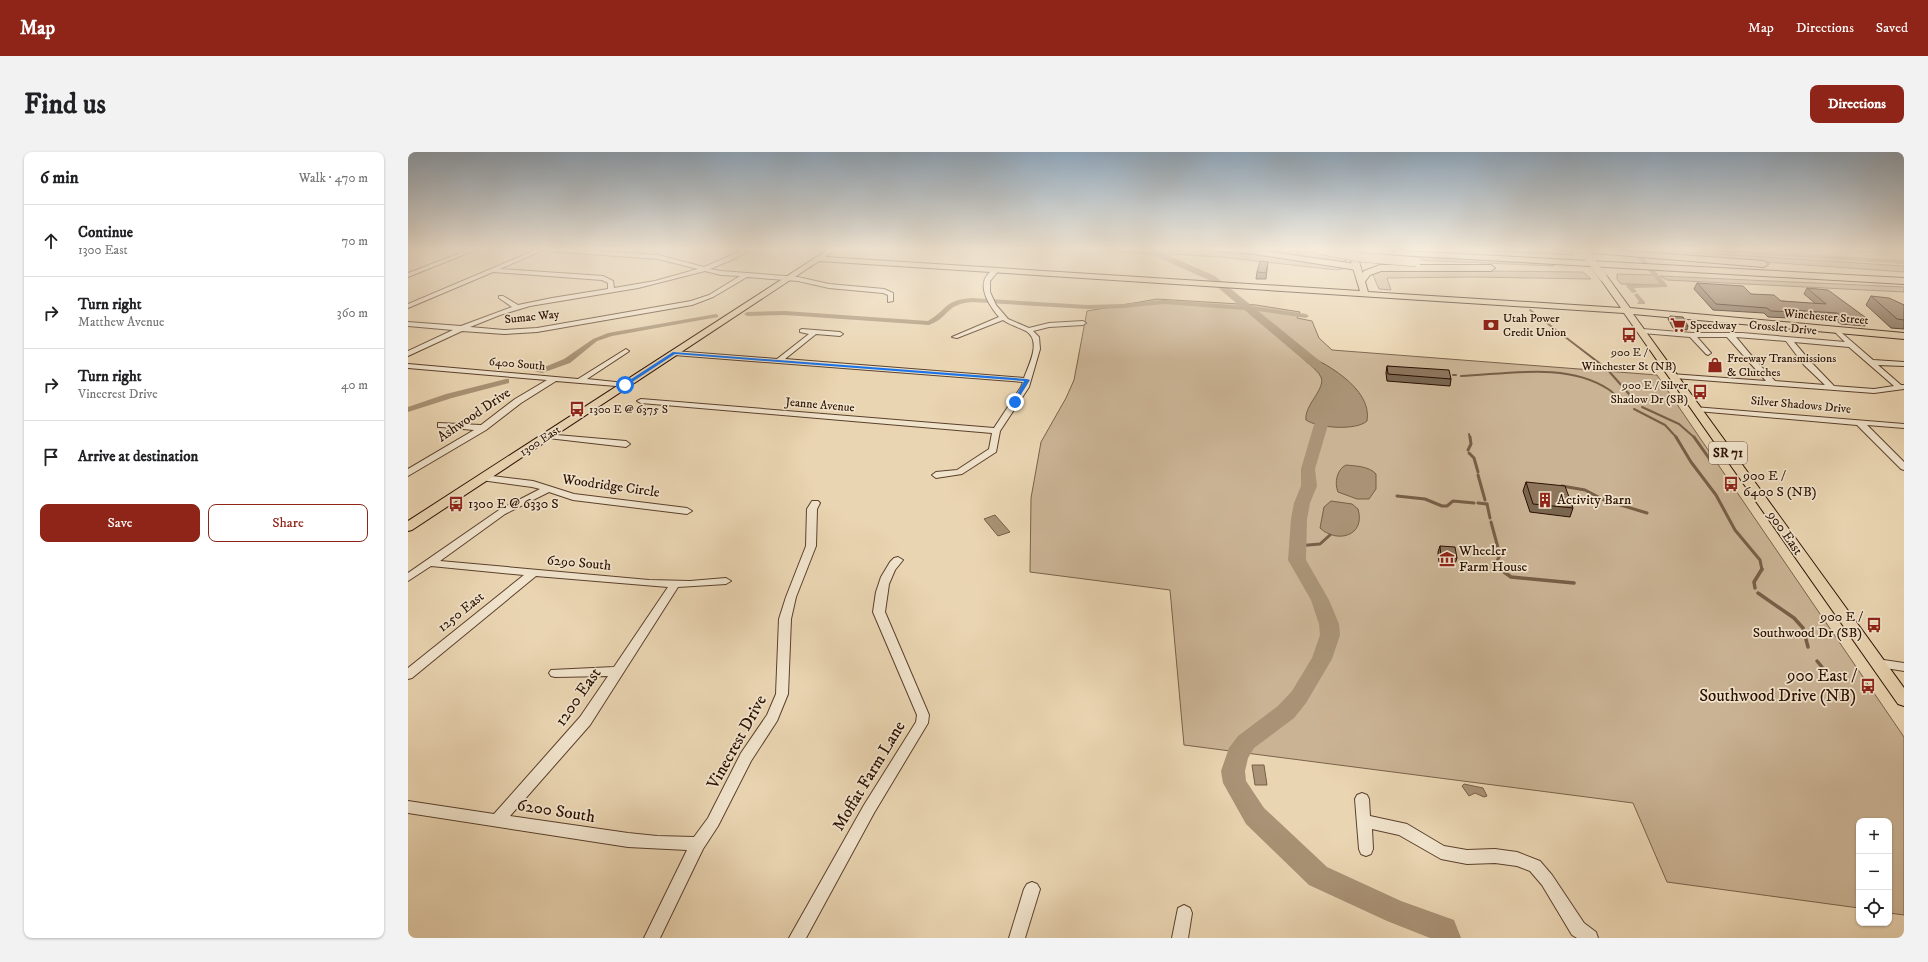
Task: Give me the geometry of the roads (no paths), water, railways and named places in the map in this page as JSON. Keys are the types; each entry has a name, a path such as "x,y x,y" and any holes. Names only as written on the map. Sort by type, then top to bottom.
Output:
{"main road":[{"name":"1300 East","path":"408,527 776,286"},
{"name":"Winchester Street","path":"1237,286 1627,310 1904,336"},
{"path":"1362,286 1365,294"},
{"name":"900 East","path":"1609,286 1904,700"}],"street":[{"path":"408,306 455,286"},
{"path":"611,286 611,290"},
{"path":"408,354 461,328 517,307 543,301 639,286"},
{"name":"Sumac Way","path":"408,324 509,332 531,331 599,318 678,306 712,296 729,286"},
{"path":"827,286 884,291 890,293 890,301"},
{"path":"936,475 959,472 990,452 994,447 996,431 1021,394 1038,344 1034,335 1028,330 1003,318 986,290 986,286"},
{"path":"501,297 517,307"},
{"path":"955,337 1003,318"},
{"path":"1028,330 1049,325 1083,323"},
{"path":"1836,330 1869,362 1901,387"},
{"name":"Crosslet Drive","path":"1642,331 1692,335 1729,335 1788,339 1851,346"},
{"path":"802,332 840,334"},
{"path":"779,361 815,332"},
{"path":"1692,335 1708,353"},
{"path":"1729,335 1735,340 1772,384"},
{"path":"1788,339 1807,363 1831,387"},
{"path":"579,381 626,351"},
{"path":"674,353 1027,380"},
{"path":"1869,362 1904,364"},
{"name":"6400 South","path":"408,366 625,385"},
{"path":"1674,376 1874,391 1901,387"},
{"name":"Ashwood Drive","path":"408,473 483,428 518,401 554,379"},
{"name":"Jeanne Avenue","path":"641,401 996,431"},
{"name":"Silver Shadows Drive","path":"1697,408 1904,426"},
{"path":"1860,422 1904,467"},
{"path":"441,425 483,428"},
{"path":"548,436 626,444"},
{"name":"Woodridge Circle","path":"484,478 527,483 573,497 687,511"},
{"path":"408,578 502,512 548,489"},
{"name":"Vinecrest Drive","path":"652,938 698,844 713,822 742,764 773,717 780,702 782,694 786,611 811,546 812,508 815,503"},
{"name":"Moffat Farm Lane","path":"797,938 869,809 922,723 923,716 879,612 880,602 890,571 898,560"},
{"name":"6290 South","path":"429,563 675,584 726,581"},
{"name":"1250 East","path":"408,675 533,572"},
{"name":"1200 East","path":"497,820 577,731 675,584"},
{"path":"1877,663 1904,666"},
{"path":"555,673 618,671"},
{"path":"1362,799 1366,849"},
{"name":"6200 South","path":"408,807 642,842 698,844"},
{"path":"1364,821 1402,829 1441,852 1467,856 1495,856 1517,859 1535,866 1547,880 1578,929 1590,938"},
{"path":"1017,938 1032,890"},
{"path":"1180,938 1184,913"}],"waterway":[{"path":"1221,286 1317,365"},
{"path":"1634,292 1629,286 1665,286"},
{"path":"1637,295 1643,303 1640,303"},
{"path":"747,314 785,313 929,323 936,319 949,306 959,301 972,300 1088,307 1123,306 1164,302 1258,309 1306,316"},
{"path":"1530,310 1607,369 1636,402"},
{"path":"539,371 567,361 595,340 610,334 716,316"},
{"path":"1461,376 1517,372 1556,372 1574,375 1592,381 1608,389 1625,403"},
{"path":"408,410 449,396 506,381"},
{"path":"1331,405 1323,418 1308,469 1309,486 1302,503 1299,519 1297,560 1320,600 1329,624 1330,635 1322,659 1299,697 1286,712 1246,742 1237,755 1233,771 1235,783 1255,816 1318,876 1396,912 1444,930 1447,938"},
{"path":"1642,407 1679,424 1694,437"},
{"path":"1634,409 1665,425 1677,438"},
{"path":"1469,434 1470,438"},
{"path":"1468,450 1471,444 1470,437"},
{"path":"1676,437 1691,462 1716,495 1735,530 1760,560 1762,569"},
{"path":"1694,437 1711,461"},
{"path":"1469,453 1474,458 1478,472"},
{"path":"1478,475 1485,500"},
{"path":"1562,486 1585,490 1604,500 1647,513"},
{"path":"1397,496 1425,499 1442,506 1447,506 1453,501 1474,503"},
{"path":"1478,503 1487,504 1490,518"},
{"path":"1491,522 1500,555 1497,561"},
{"path":"1297,546 1320,544 1330,535"},
{"path":"1755,588 1754,582 1762,569"},
{"path":"1504,572 1511,577 1574,583"},
{"path":"1758,593 1794,618 1803,628 1808,647"},
{"path":"1817,661 1822,667"}],"place":[{"name":"Utah Power Credit Union","path":"1491,325"},
{"name":"Speedway","path":"1678,325"},
{"name":"900 E / Winchester St (NB)","path":"1629,335"},
{"name":"Freeway Transmissions & Clutches","path":"1715,365"},
{"name":"900 E / Silver Shadow Dr (SB)","path":"1700,392"},
{"name":"1300 E @ 6375 S","path":"577,409"},
{"name":"900 E / 6400 S (NB)","path":"1731,484"},
{"name":"Activity Barn","path":"1545,500"},
{"name":"1300 E @ 6330 S","path":"456,504"},
{"name":"Wheeler Farm House","path":"1447,559"},
{"name":"900 E / Southwood Dr (SB)","path":"1874,625"},
{"name":"900 East / Southwood Drive (NB)","path":"1868,686"}]}
